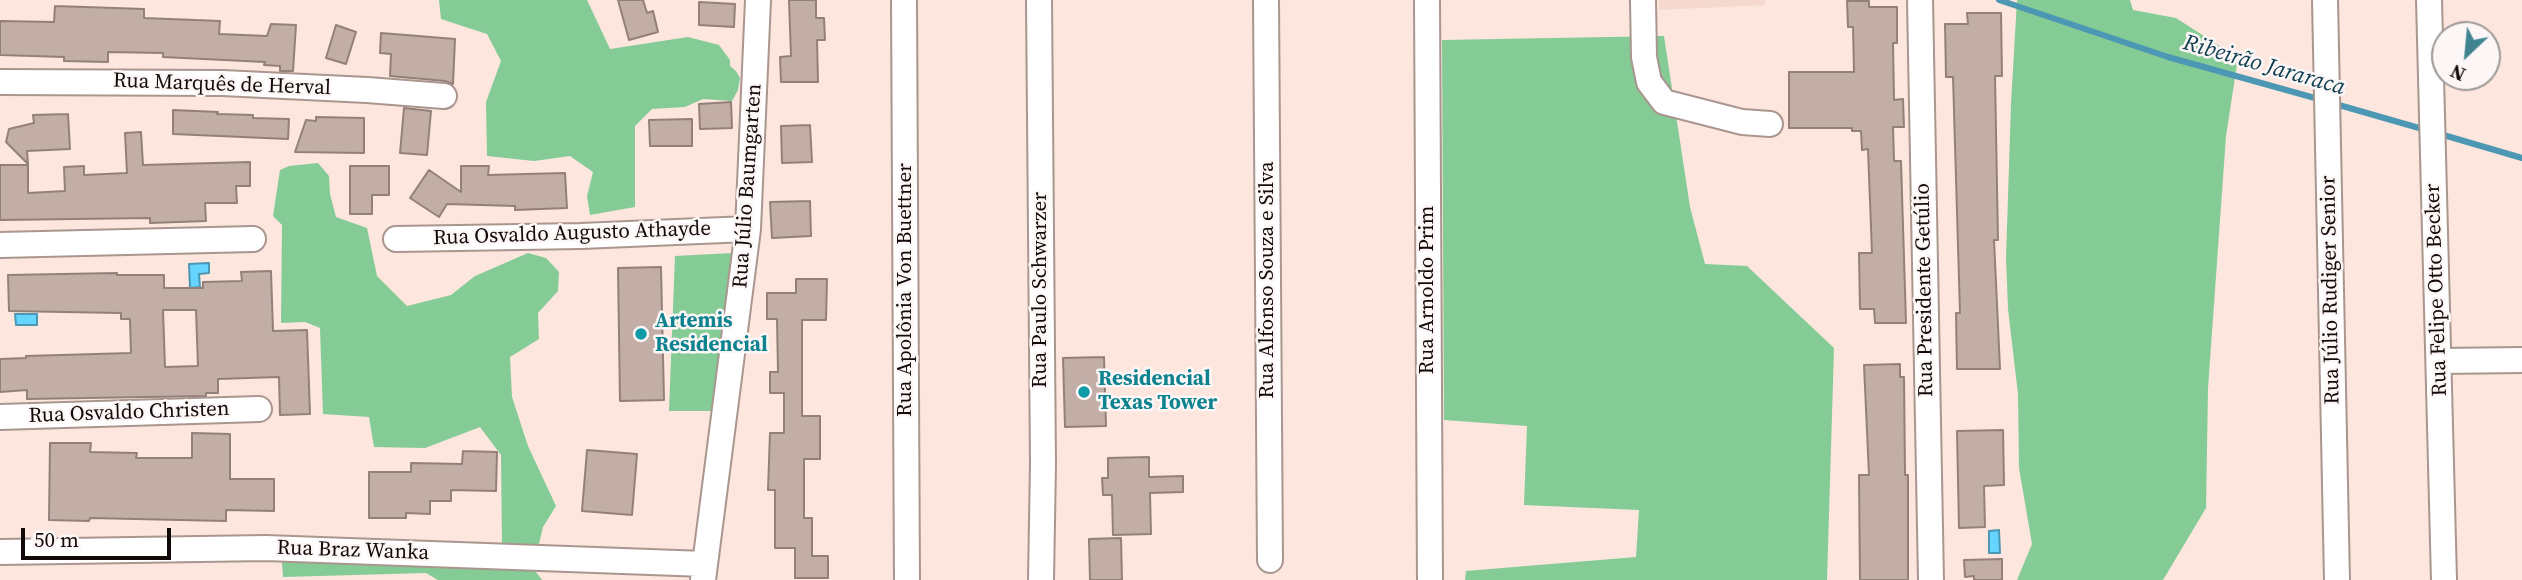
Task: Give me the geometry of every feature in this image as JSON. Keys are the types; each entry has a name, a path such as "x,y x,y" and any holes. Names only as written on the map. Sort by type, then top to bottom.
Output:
{"street":[{"name":"Rua Júlio Baumgarten","path":"704,572 748,229 758,0"},
{"name":"Rua Apolônia Von Buettner","path":"904,0 907,580"},
{"name":"Rua Paulo Schwarzer","path":"1040,0 1043,475 1041,580"},
{"name":"Rua Alfonso Souza e Silva","path":"1266,0 1270,560"},
{"name":"Rua Arnoldo Prim","path":"1427,0 1430,580"},
{"path":"1643,0 1644,57 1648,82 1664,102 1742,122 1770,124"},
{"name":"Rua Presidente Getúlio","path":"1920,0 1931,580"},
{"name":"Rua Júlio Rudiger Senior","path":"2325,0 2337,580"},
{"name":"Rua Felipe Otto Becker","path":"2429,0 2444,580"},
{"name":"Rua Marquês de Herval","path":"0,82 223,83 444,96"},
{"name":"Rua Osvaldo Augusto Athayde","path":"396,239 581,236 748,229"},
{"path":"0,245 253,240"},
{"path":"2439,361 2522,360"},
{"name":"Rua Osvaldo Christen","path":"0,418 259,409"},
{"name":"Rua Braz Wanka","path":"0,551 266,548 538,556 704,572"}],"shaded area":[{"path":"1659,0 1765,0 1765,5 1659,10"}],"green space":[{"path":"439,0 587,0 610,49 688,37 719,45 740,78 738,90 732,101 703,99 685,107 652,109 635,126 635,207 590,215 587,196 593,172 570,156 534,161 487,156 486,102 501,61 487,34 441,19"},
{"path":"2017,0 2130,0 2133,10 2176,18 2238,58 2226,136 2208,388 2206,508 2163,580 2017,580 2032,544 2019,468 2018,394 2008,309 2006,258"},
{"path":"1664,36 1690,207 1705,264 1747,266 1834,348 1827,580 1465,580 1466,571 1636,557 1639,510 1524,505 1527,426 1444,420 1442,40"},
{"path":"318,163 329,176 336,217 367,228 377,276 407,306 451,295 475,276 528,253 546,258 559,272 558,291 538,313 539,339 510,357 512,397 528,446 556,506 543,527 537,552 502,548 501,455 480,427 425,448 374,447 369,417 323,414 320,328 305,322 281,323 282,225 273,216 280,170 289,166"},
{"path":"733,253 711,411 669,411 675,256"},
{"path":"432,561 533,568 542,580 438,580 426,573 283,577 282,562"}],"water":[{"path":"209,263 209,273 199,274 200,287 190,288 189,264"},
{"path":"15,314 37,314 37,325 16,325"},
{"path":"1999,530 2000,553 1989,553 1989,531"}],"building":[{"path":"618,0 643,0 647,13 653,11 658,32 629,40"},
{"path":"789,0 816,0 816,18 824,18 825,40 817,40 818,82 781,82 780,57 791,56"},
{"path":"1847,1 1869,1 1869,7 1897,7 1897,43 1893,43 1894,100 1903,99 1904,127 1893,127 1894,161 1901,161 1906,323 1875,323 1874,309 1860,309 1859,253 1872,253 1868,149 1862,150 1861,131 1852,131 1852,128 1789,128 1789,72 1854,72 1853,27 1848,27"},
{"path":"699,2 735,4 734,27 699,25"},
{"path":"55,6 144,9 144,18 220,21 219,34 267,36 271,24 296,25 293,71 280,71 280,66 264,65 265,62 163,57 163,53 108,52 108,62 64,61 64,57 0,55 0,21 54,22"},
{"path":"1967,13 2001,13 2002,76 1995,76 1998,240 1994,240 2000,369 1957,369 1956,313 1960,313 1953,77 1946,77 1945,24 1968,24"},
{"path":"336,25 356,32 346,64 326,58"},
{"path":"381,33 455,39 453,84 390,76 391,54 380,53"},
{"path":"731,102 732,128 700,129 699,104"},
{"path":"404,108 431,111 427,155 400,153"},
{"path":"173,110 289,119 288,139 173,134"},
{"path":"68,114 70,149 27,151 28,164 6,142 9,129 34,123 33,115"},
{"path":"316,117 364,118 364,153 295,152 306,120 316,121"},
{"path":"692,119 692,146 650,146 649,120"},
{"path":"810,125 812,162 782,163 781,126"},
{"path":"141,132 143,165 250,162 250,186 236,186 237,203 205,203 206,221 150,223 150,218 0,220 0,165 28,165 28,193 65,191 64,167 84,166 84,175 127,173 125,133"},
{"path":"350,166 389,166 389,195 372,195 372,214 350,214"},
{"path":"461,166 489,166 488,175 565,173 567,208 515,210 515,206 447,204 439,217 410,198 429,170 461,192"},
{"path":"810,201 811,236 772,238 770,202"},
{"name":"Artemis Residencial","path":"661,267 664,400 620,401 618,268"},
{"path":"271,271 273,331 307,330 310,414 280,415 279,377 218,379 218,393 206,393 206,396 27,399 27,390 0,392 0,359 131,353 130,319 121,319 121,313 9,311 8,275 164,275 164,288 203,288 203,282 242,281 241,272","holes":["163,310 196,310 198,366 165,367"]},
{"path":"796,279 827,279 826,320 802,320 802,416 820,416 820,459 804,459 804,518 812,518 812,556 828,556 828,578 795,578 795,548 775,548 775,490 768,490 770,433 784,433 784,393 770,393 770,372 778,372 777,319 767,319 767,293 796,293"},
{"name":"Residencial Texas Tower","path":"1104,357 1106,426 1065,427 1063,358"},
{"path":"1900,364 1900,377 1904,377 1905,475 1908,475 1908,580 1860,580 1859,475 1869,475 1864,365"},
{"path":"2003,430 2004,485 1984,486 1985,527 1959,528 1957,431"},
{"path":"192,433 230,434 230,479 274,479 274,511 226,510 226,521 90,518 89,521 49,520 50,443 91,443 90,452 137,453 136,458 192,458"},
{"path":"587,450 637,454 632,515 582,511"},
{"path":"463,451 497,452 496,491 451,490 451,501 430,501 430,514 406,513 406,518 369,518 369,472 411,472 411,463 462,464"},
{"path":"1149,457 1149,477 1183,476 1183,492 1150,493 1151,534 1113,535 1112,495 1103,495 1102,478 1108,478 1108,458"},
{"path":"1121,538 1122,580 1090,580 1089,539"},
{"path":"2002,559 2002,580 1974,580 1974,576 1965,577 1964,560"}],"waterway":[{"name":"Ribeirão Jararaca","path":"1999,0 2168,57 2322,100"},
{"name":"Ribeirão Jararaca","path":"2332,103 2426,130"},
{"name":"Ribeirão Jararaca","path":"2440,134 2522,158"}],"place":[{"name":"Artemis Residencial","path":"641,334"},
{"name":"Residencial Texas Tower","path":"1084,392"}]}
